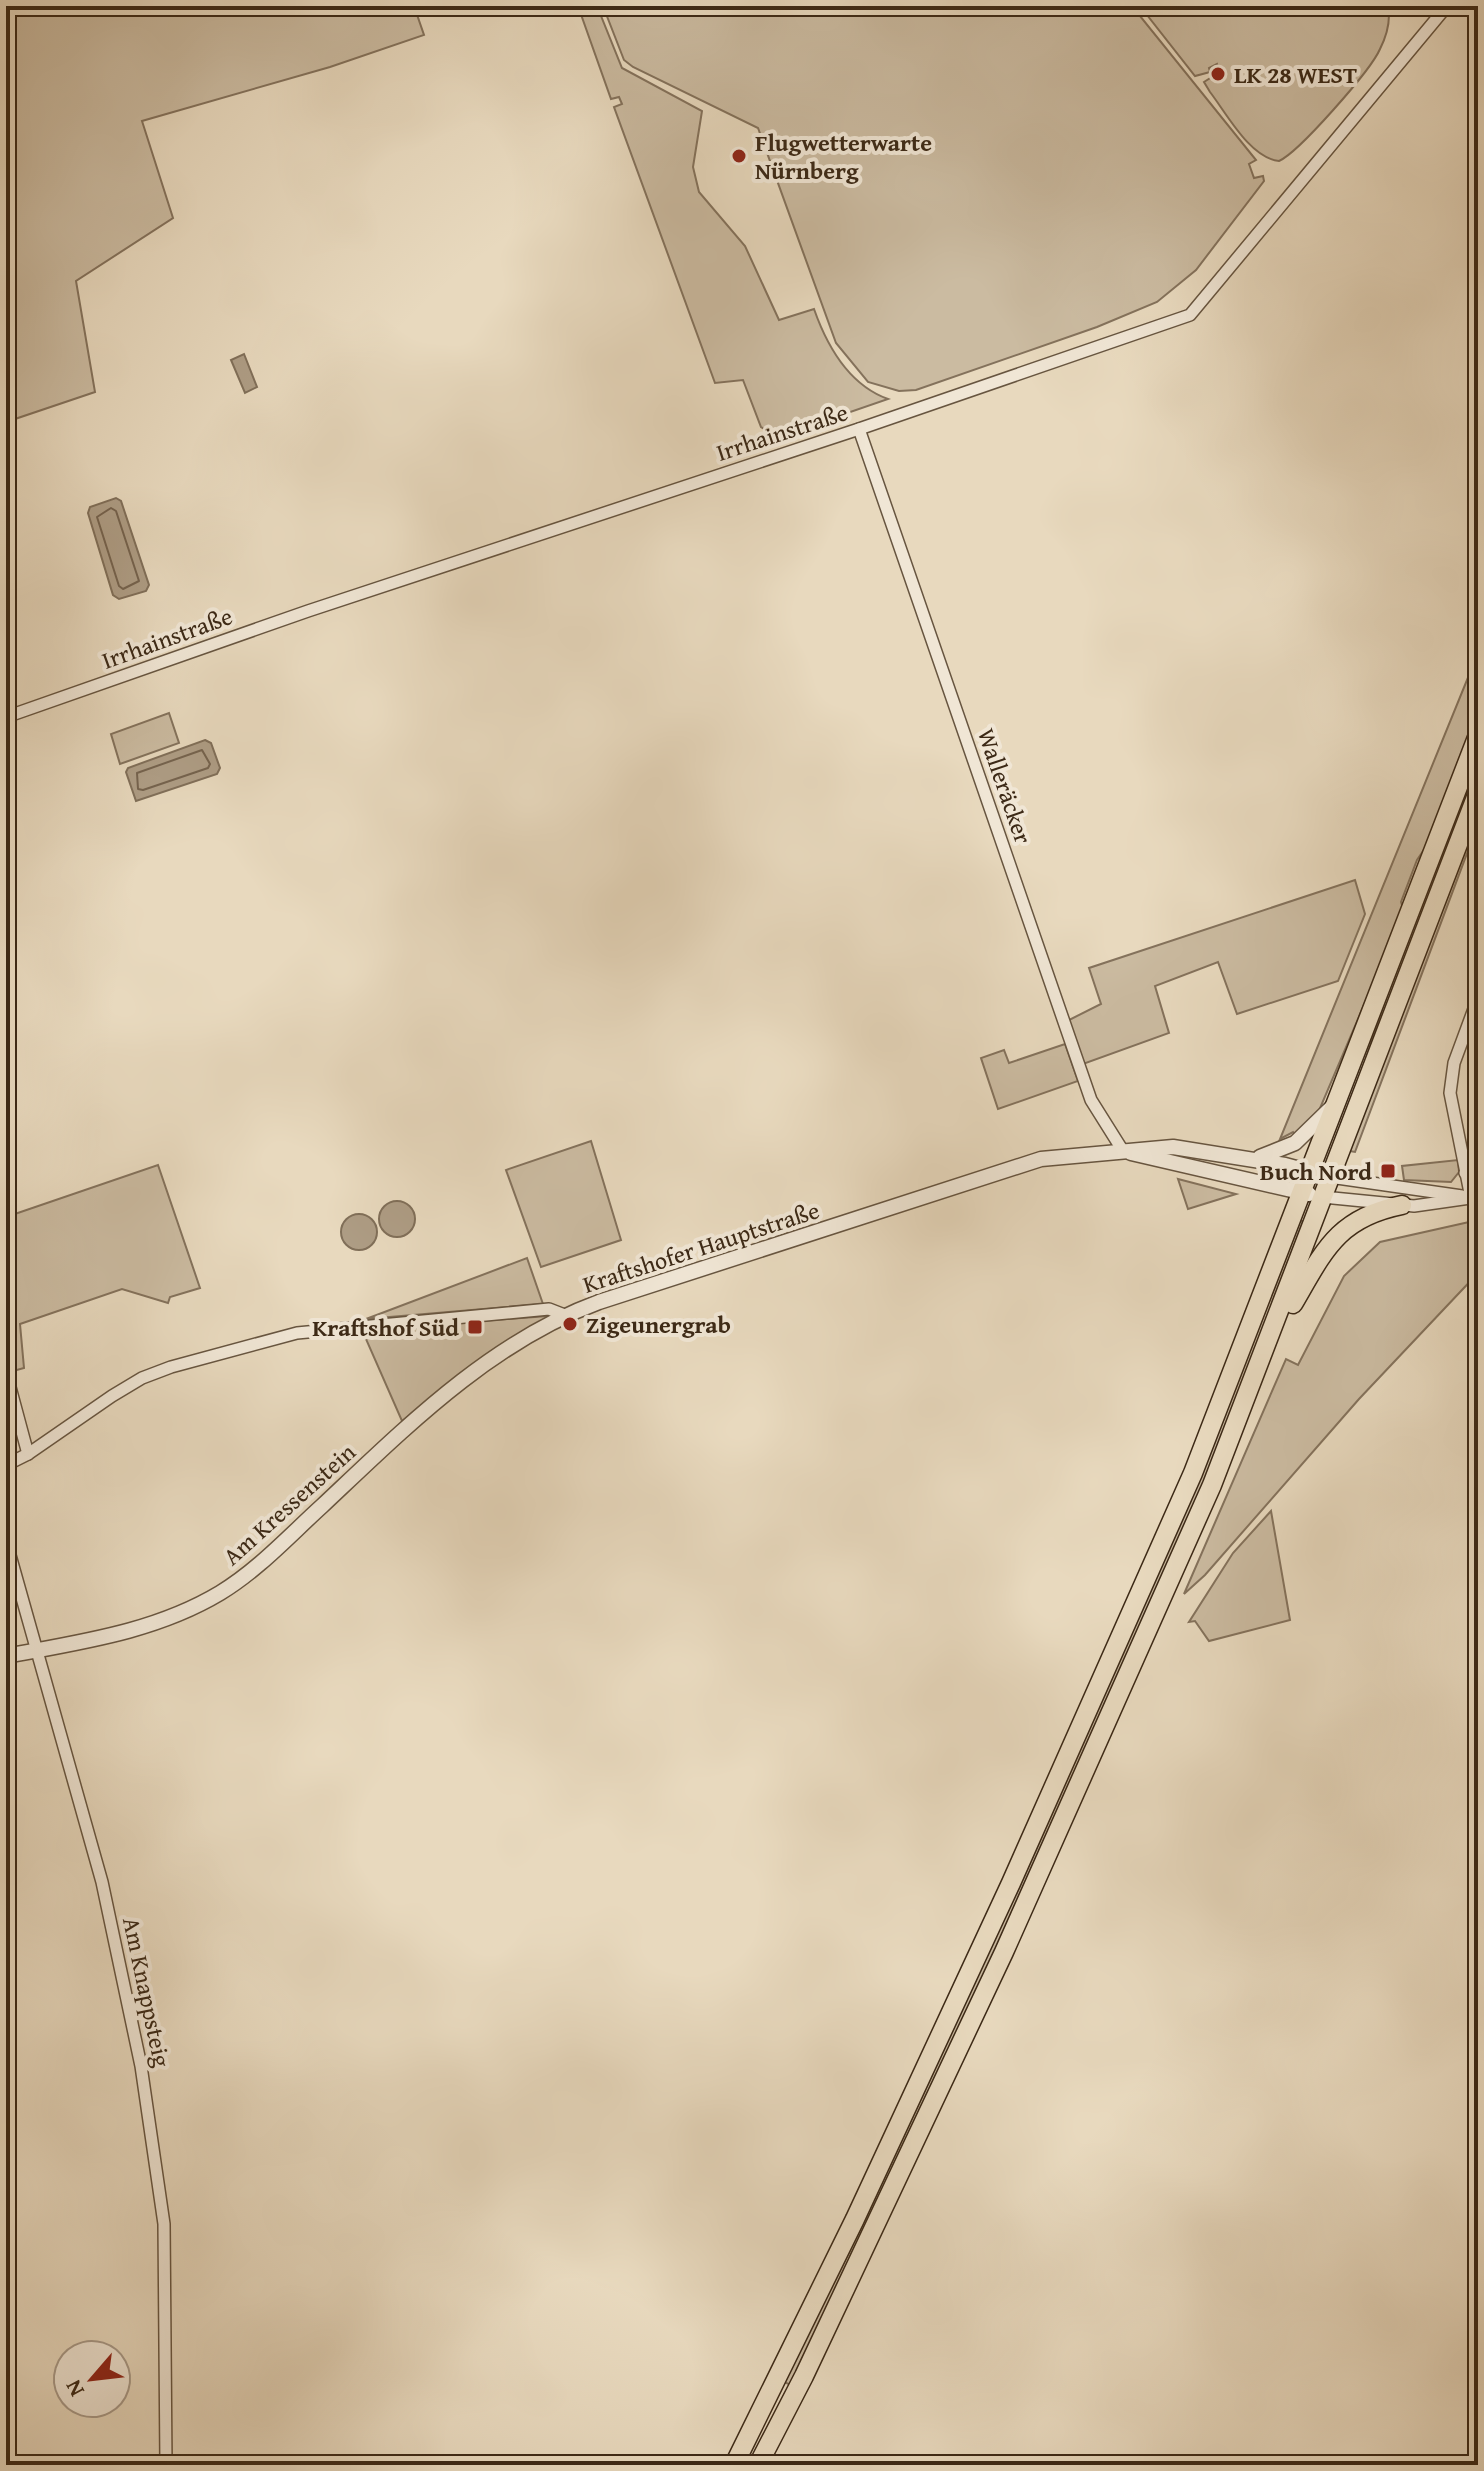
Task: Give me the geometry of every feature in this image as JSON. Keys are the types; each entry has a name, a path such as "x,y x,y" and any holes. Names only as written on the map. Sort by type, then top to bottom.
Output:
{"main road":[{"path":"734,2465 785,2365 1070,1752 1199,1461 1478,735"},
{"path":"758,2465 804,2376 1080,1783 1212,1485 1478,792"},
{"path":"1271,1331 1293,1304 1324,1250 1347,1226 1378,1210 1402,1205"}],"street":[{"name":"Irrhainstraße","path":"6,717 308,611 859,429 1190,315 1447,6"},
{"name":"Walleräcker","path":"859,429 1091,1100 1123,1151"},
{"path":"1474,1197 1465,1173 1450,1093 1454,1063 1478,998"},
{"path":"1252,1159 1274,1154 1295,1143 1335,1104"},
{"name":"Kraftshofer Hauptstraße","path":"6,1465 28,1454 142,1378 297,1333 549,1309 567,1316 599,1302 1019,1164 1060,1156 1173,1147 1252,1159 1330,1177"},
{"name":"Kraftshofer Hauptstraße","path":"1123,1151 1323,1197"},
{"path":"1465,1173 1478,1170"},
{"path":"1330,1177 1474,1197"},
{"path":"1323,1197 1430,1206 1474,1197"},
{"name":"Am Kressenstein","path":"6,1656 155,1624 224,1591 264,1559 449,1391 514,1346 567,1316"},
{"path":"7,1376 28,1454"},
{"name":"Am Knappsteig","path":"6,1541 102,1882 154,2143 164,2224 166,2465"}],"shaded area":[{"path":"6,6 414,6 424,35 330,67 142,121 173,218 76,281 95,392 6,422"},
{"path":"578,6 597,6 622,68 702,111 693,167 699,192 745,246 779,320 814,309 841,363 862,384 888,399 778,437 761,427 743,380 715,383 614,107 622,104 619,97 611,99"},
{"path":"603,6 1132,6 1256,160 1249,164 1254,178 1263,176 1264,181 1196,270 1157,302 1097,327 916,390 899,391 868,382 836,343 758,128 624,60"},
{"path":"1140,6 1388,6 1389,17 1382,44 1363,74 1334,110 1279,161 1268,158 1249,144 1210,92 1204,82 1215,75 1221,76 1217,64 1209,68 1210,72 1195,76"},
{"path":"1478,653 1478,720 1432,838 1417,860 1401,902 1404,911 1318,1113 1296,1137 1293,1132 1280,1139"},
{"path":"169,713 179,743 120,764 111,734"},
{"path":"1478,752 1478,778 1336,1149 1408,931"},
{"path":"1478,809 1478,824 1355,1152 1349,1151"},
{"path":"1355,880 1365,914 1338,981 1237,1014 1218,962 1155,986 1169,1033 1083,1064 1069,1020 1101,1004 1089,968"},
{"path":"1065,1044 1078,1081 998,1109 981,1058 1004,1050 1009,1063"},
{"path":"591,1141 621,1240 541,1267 506,1170"},
{"path":"1458,1160 1459,1172 1451,1182 1404,1180 1402,1166"},
{"path":"158,1165 200,1288 170,1297 168,1303 122,1289 20,1324 24,1368 6,1373 6,1217"},
{"path":"1178,1179 1236,1194 1188,1209"},
{"path":"1478,1220 1478,1273 1359,1399 1205,1575 1184,1594 1286,1359 1298,1365 1344,1276 1380,1242"},
{"path":"1299,1221 1303,1221 1224,1443 1042,1856 793,2386 784,2382"},
{"path":"527,1258 543,1304 366,1319"},
{"path":"548,1316 549,1320 490,1353 402,1421 362,1330"},
{"path":"1271,1511 1290,1620 1209,1641 1195,1621 1189,1622 1233,1553"},
{"path":"1075,2457 1076,2465 969,2465"}],"water":[{"path":"244,354 257,387 245,393 231,360"},
{"path":"116,498 121,501 149,585 146,591 119,599 113,595 88,513 90,507"},
{"path":"205,740 211,743 220,768 217,774 136,801 126,772 128,768"},
{"path":"397,1201 410,1206 415,1219 410,1232 397,1237 384,1232 379,1219 384,1206"},
{"path":"359,1214 372,1219 377,1232 372,1245 359,1250 346,1245 341,1232 346,1219"}],"place":[{"name":"LK 28 WEST","path":"1218,74"},
{"name":"Flugwetterwarte Nürnberg","path":"739,156"},
{"name":"Buch Nord","path":"1388,1171"},
{"name":"Zigeunergrab","path":"570,1324"},
{"name":"Kraftshof Süd","path":"475,1327"}]}
